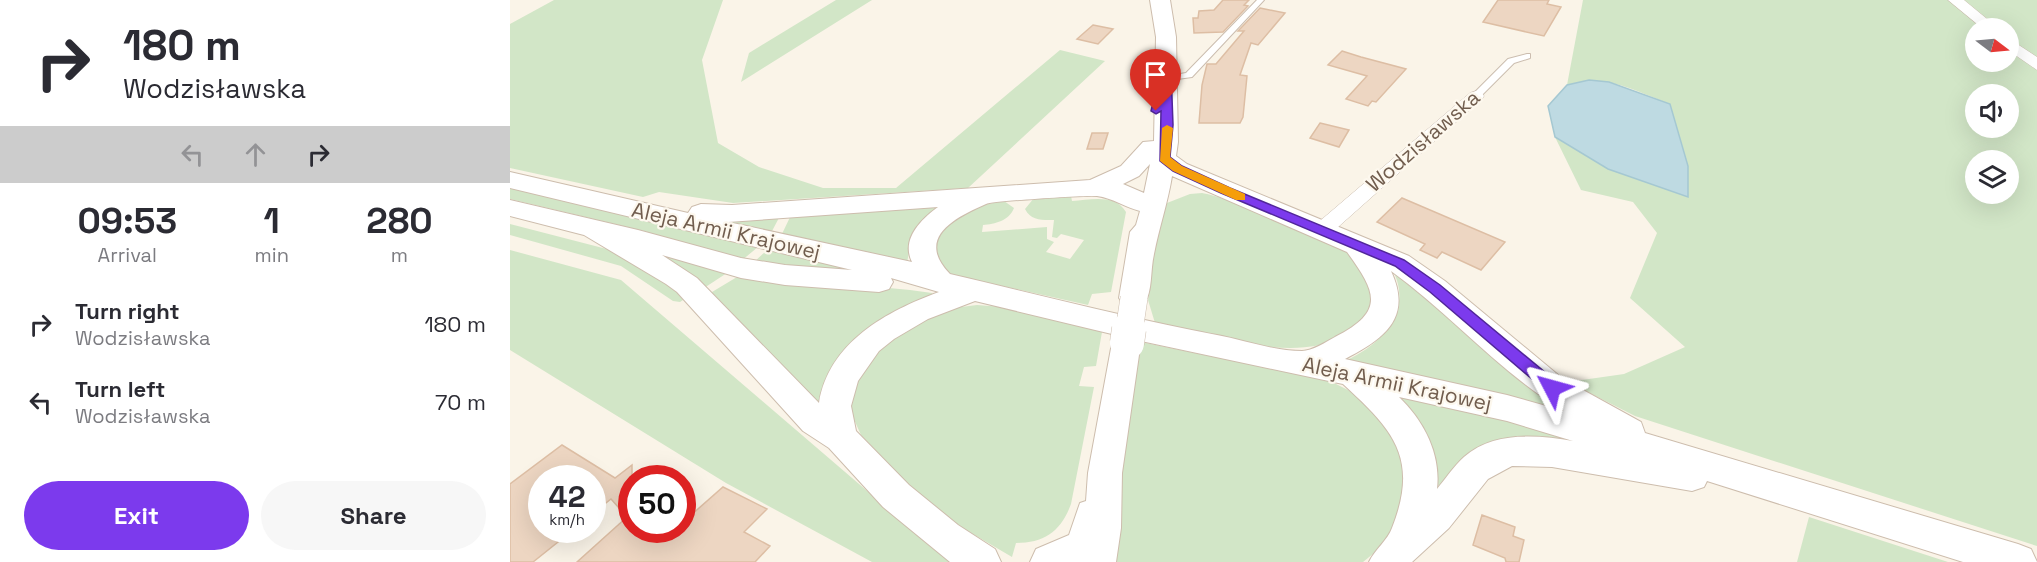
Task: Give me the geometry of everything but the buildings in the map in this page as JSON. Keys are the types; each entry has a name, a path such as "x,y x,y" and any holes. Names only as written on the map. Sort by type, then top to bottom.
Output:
{"main road":[{"path":"1049,562 1091,554 1103,528 1106,473 1157,153 1167,125 1166,37 1160,0"},
{"path":"1095,188 1130,171 1157,153"},
{"path":"1157,153 1178,169 1226,191 1399,263 1435,288 1552,388 1636,435 1655,450"},
{"name":"Aleja Armii Krajowej","path":"510,180 915,273 941,282 1186,340 1351,373 1507,408 1763,482 2018,562"},
{"path":"641,211 732,214 1095,188 1122,192 1149,204 1186,189 1226,191"},
{"path":"941,282 923,265 920,253 922,240 930,227 942,216 987,196"},
{"name":"Aleja Armii Krajowej","path":"510,208 593,228 711,261 761,271 894,283 941,282"},
{"path":"593,228 625,249 667,270 687,285 815,421 841,438 896,495 945,537 984,561"},
{"path":"1306,364 1353,344 1373,328 1383,316 1386,301 1385,287 1371,260 1357,245"},
{"path":"841,438 835,411 836,397 849,367 864,348 903,318 974,290"},
{"path":"1351,373 1397,414 1416,447 1420,460 1421,488 1398,551"},
{"path":"1398,551 1436,516 1476,468 1511,451 1537,450 1674,474 1763,482"}],"street":[{"path":"1955,0 1978,18"},
{"path":"2019,50 2037,64"},
{"name":"Wodzisławska","path":"1321,231 1476,96"}],"lane":[{"path":"1166,74 1189,75 1261,0"},
{"name":"Wodzisławska","path":"1476,96 1512,61 1527,56"}],"green space":[{"path":"554,0 723,0 702,60 718,143 759,167 823,188 896,188 1060,50 1105,61 968,188 733,203 659,192 643,197 510,168 510,24"},
{"path":"836,0 872,0 741,82 749,53"},
{"path":"1583,0 2037,0 2037,546 1635,416 1568,382 1624,374 1685,347 1630,298 1657,233 1633,202 1581,190 1555,137 1608,169 1688,166 1670,104 1608,82 1582,82 1567,85"},
{"path":"510,188 758,247 741,261 644,231 510,199"},
{"path":"1202,193 1285,222 1333,245 1361,263 1367,274 1373,297 1358,324 1336,340 1309,347 1278,348 1212,337 1155,323 1148,300 1158,220 1167,203 1190,194"},
{"path":"1071,196 1072,201 1109,200 1121,206 1126,212 1111,292 1092,294 1088,305 952,275 941,267 934,248 942,228 977,206 1004,201 1014,208 1012,212 1001,221 983,225 982,232 1047,227 1047,239 1054,242 1046,252 1070,259 1084,240 1061,234 1057,238 1052,237 1054,220 1034,218 1025,209 1034,198"},
{"path":"948,201 911,238 907,264 781,236 792,213"},
{"path":"781,214 771,233 719,221"},
{"path":"510,224 626,254 689,296 680,302 673,301 621,266 510,235"},
{"path":"768,249 908,275 752,264"},
{"path":"510,250 621,280 950,562 872,562 726,483 510,350"},
{"path":"664,255 730,271 701,290 660,258"},
{"path":"1392,269 1571,416 1347,360 1372,345 1391,324 1397,311 1399,298 1398,284"},
{"path":"742,274 910,290 933,295 903,307 872,326 816,408 707,295"},
{"path":"977,305 1003,307 1102,332 1096,366 1084,367 1079,386 1094,387 1071,504 1062,521 1051,534 1035,541 1016,543 1012,557 944,517 912,488 861,435 852,415 852,398 858,377 882,343 945,309"},
{"path":"1141,342 1307,376 1332,382 1352,392 1391,431 1406,473 1405,495 1392,531 1379,549 1363,562 1108,562 1113,513"},
{"path":"1397,394 1569,436 1568,447 1442,489 1438,485 1433,457 1423,432 1412,412"},
{"path":"1809,517 1948,562 1797,562"}],"water":[{"path":"1589,80 1609,82 1670,104 1688,166 1688,197 1608,169 1555,137 1548,106 1567,85"}],"slow traffic":[{"path":"1167,128 1164,159 1178,169 1241,197"}],"route":[{"path":"1156,111 1159,91 1166,70 1168,91 1164,159 1178,169 1207,180 1226,191 1399,263 1435,288 1552,388"}]}
